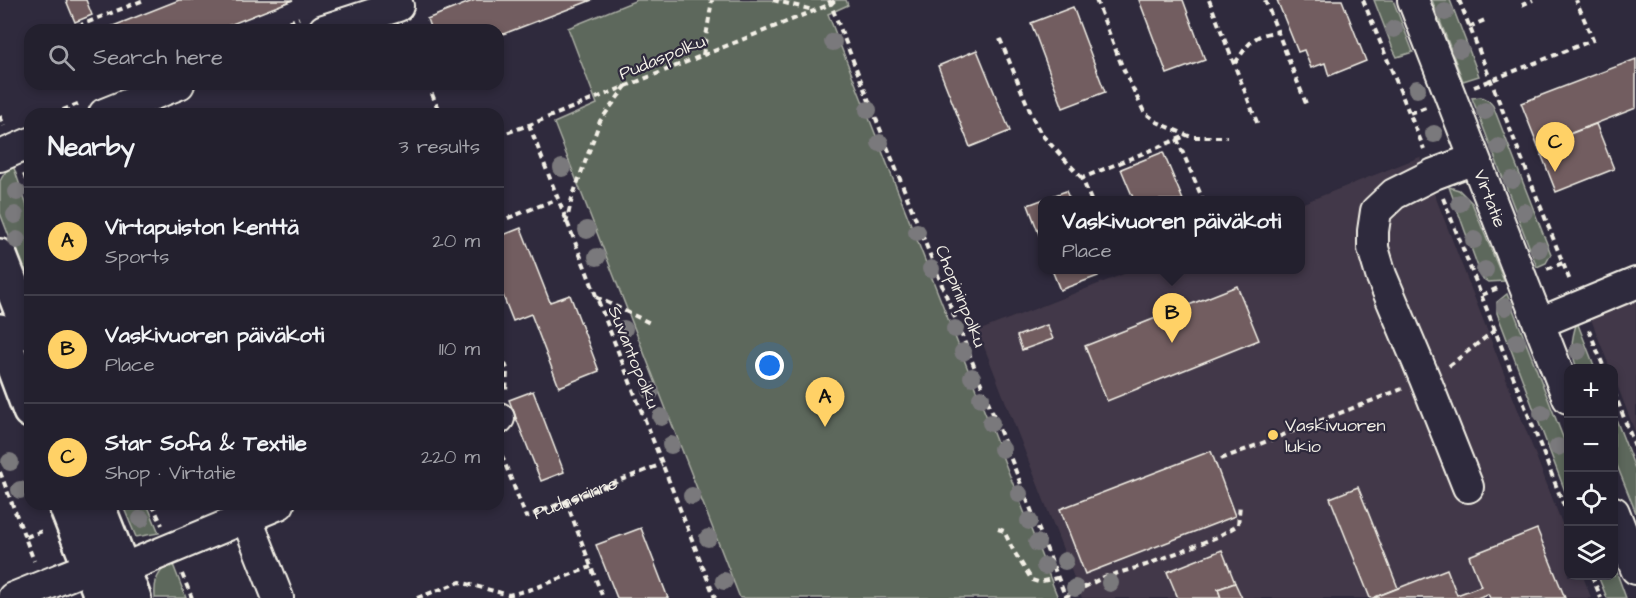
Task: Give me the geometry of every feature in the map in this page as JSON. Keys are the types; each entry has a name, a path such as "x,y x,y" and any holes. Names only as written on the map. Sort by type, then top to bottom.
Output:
{"main road":[{"path":"0,256 24,318"},
{"path":"0,331 24,395"},
{"path":"67,510 103,598"},
{"path":"99,510 128,583"}],"street":[{"name":"Virtatie","path":"1413,0 1564,385"},
{"path":"342,24 398,6"},
{"path":"120,108 163,90"},
{"path":"0,156 24,146"},
{"path":"1468,487 1381,276 1373,248 1373,231 1376,212 1394,194 1434,174 1474,159"},
{"path":"1539,322 1636,283"},
{"path":"103,598 243,510 278,598"},
{"path":"1618,522 1636,569"},
{"path":"13,598 90,567 128,583"}],"path":[{"path":"84,24 144,0"},
{"path":"703,55 712,0"},
{"path":"773,0 815,10"},
{"name":"Pudaspolku","path":"504,134 835,0"},
{"path":"1096,0 1122,66 1144,111 1158,122 1191,137 1227,137"},
{"path":"1209,0 1258,125"},
{"path":"1265,0 1307,106"},
{"path":"1363,0 1564,503"},
{"path":"1459,0 1602,364"},
{"path":"1522,4 1533,0"},
{"path":"1491,80 1593,40 1576,0"},
{"name":"Chopininpolku","path":"830,2 1066,598"},
{"path":"1469,27 1487,19"},
{"path":"1234,63 1254,39 1264,33 1278,32"},
{"path":"1000,39 1035,123 1042,135 1082,178 1089,196"},
{"path":"567,224 572,198 600,121 626,86"},
{"path":"430,90 438,108"},
{"name":"Suvantopolku","path":"529,125 715,598"},
{"path":"1082,178 1186,135"},
{"path":"1177,139 1201,196"},
{"path":"504,220 557,199"},
{"path":"595,296 652,324"},
{"path":"1221,459 1425,380 1450,366 1495,330"},
{"path":"504,360 507,369 504,402"},
{"path":"1618,402 1636,449"},
{"name":"Pudasrinne","path":"504,446 526,517 662,464"},
{"path":"0,472 45,586"},
{"path":"566,501 603,598"},
{"path":"1066,598 1104,577 1146,565 1217,537 1238,525 1240,506"},
{"path":"998,529 1004,531 1032,580 1038,582 1057,578"},
{"path":"417,598 460,582 509,595 591,567"},
{"path":"1594,580 1601,598"}],"shaded area":[{"name":"Vaskivuoren lukio","path":"1420,157 1564,529 1564,580 1584,580 1591,598 1082,598 978,331 1124,274 1305,274 1305,202"},
{"path":"1636,301 1636,434 1618,387 1618,364 1608,364 1591,319"}],"green space":[{"path":"637,0 846,0 848,5 828,14 1058,598 740,598 554,123 597,104 568,28"},
{"path":"1374,0 1393,0 1413,52 1397,57"},
{"path":"1432,0 1450,0 1479,76 1463,81"},
{"path":"1481,97 1493,106 1551,254 1546,263 1537,267 1472,98"},
{"path":"13,165 24,197 24,267 17,257 0,213 0,181"},
{"path":"1449,187 1459,190 1472,203 1504,281 1488,282 1482,278"},
{"path":"1507,294 1564,440 1564,489 1497,313 1497,302"},
{"path":"1577,322 1593,364 1576,364 1572,345"},
{"path":"1618,424 1636,471 1636,513 1618,468"},
{"path":"125,510 149,510 159,533 136,537"},
{"path":"172,562 186,598 155,598 157,577"},
{"path":"1618,576 1626,598 1607,598 1600,580 1618,580"}],"building":[{"path":"66,0 86,0 92,15 75,22"},
{"path":"179,0 293,0 232,24 118,24"},
{"path":"475,0 592,0 504,34 504,24 429,24 427,19"},
{"path":"1139,0 1183,0 1205,60 1167,74"},
{"path":"1277,0 1342,0 1366,61 1329,76 1325,63 1311,68 1304,50 1298,52"},
{"path":"1073,7 1105,92 1063,108 1031,23"},
{"path":"977,50 1010,131 970,147 938,66"},
{"path":"1636,59 1636,108 1538,146 1521,103"},
{"path":"1596,124 1614,169 1556,192 1538,146"},
{"path":"1163,152 1181,196 1132,196 1121,169"},
{"path":"1066,191 1068,196 1052,196"},
{"path":"1038,201 1038,232 1028,205"},
{"path":"521,228 550,302 570,295 599,371 559,387 531,314 513,321 504,298 504,235"},
{"path":"1054,274 1097,274 1098,276 1060,290"},
{"path":"1237,286 1259,340 1107,401 1085,346"},
{"path":"1047,325 1053,339 1022,350 1017,336"},
{"path":"533,391 564,472 541,481 509,400"},
{"path":"1211,451 1235,516 1085,574 1060,509"},
{"path":"1358,487 1398,588 1373,598 1370,598 1330,498"},
{"path":"641,528 668,598 617,598 596,545"},
{"path":"1537,529 1565,598 1490,598 1488,594 1477,598 1373,598 1447,569 1457,595 1481,586 1469,556"},
{"path":"1222,550 1235,583 1218,589 1221,598 1178,598 1167,572"},
{"path":"1235,583 1242,598 1221,598 1218,589"}],"place":[{"name":"Star Sofa & Textile","path":"1555,172"},
{"name":"Vaskivuoren päiväkoti","path":"1172,343"},
{"name":"Virtapuiston kenttä","path":"825,427"},
{"name":"Vaskivuoren lukio","path":"1273,435"}]}
